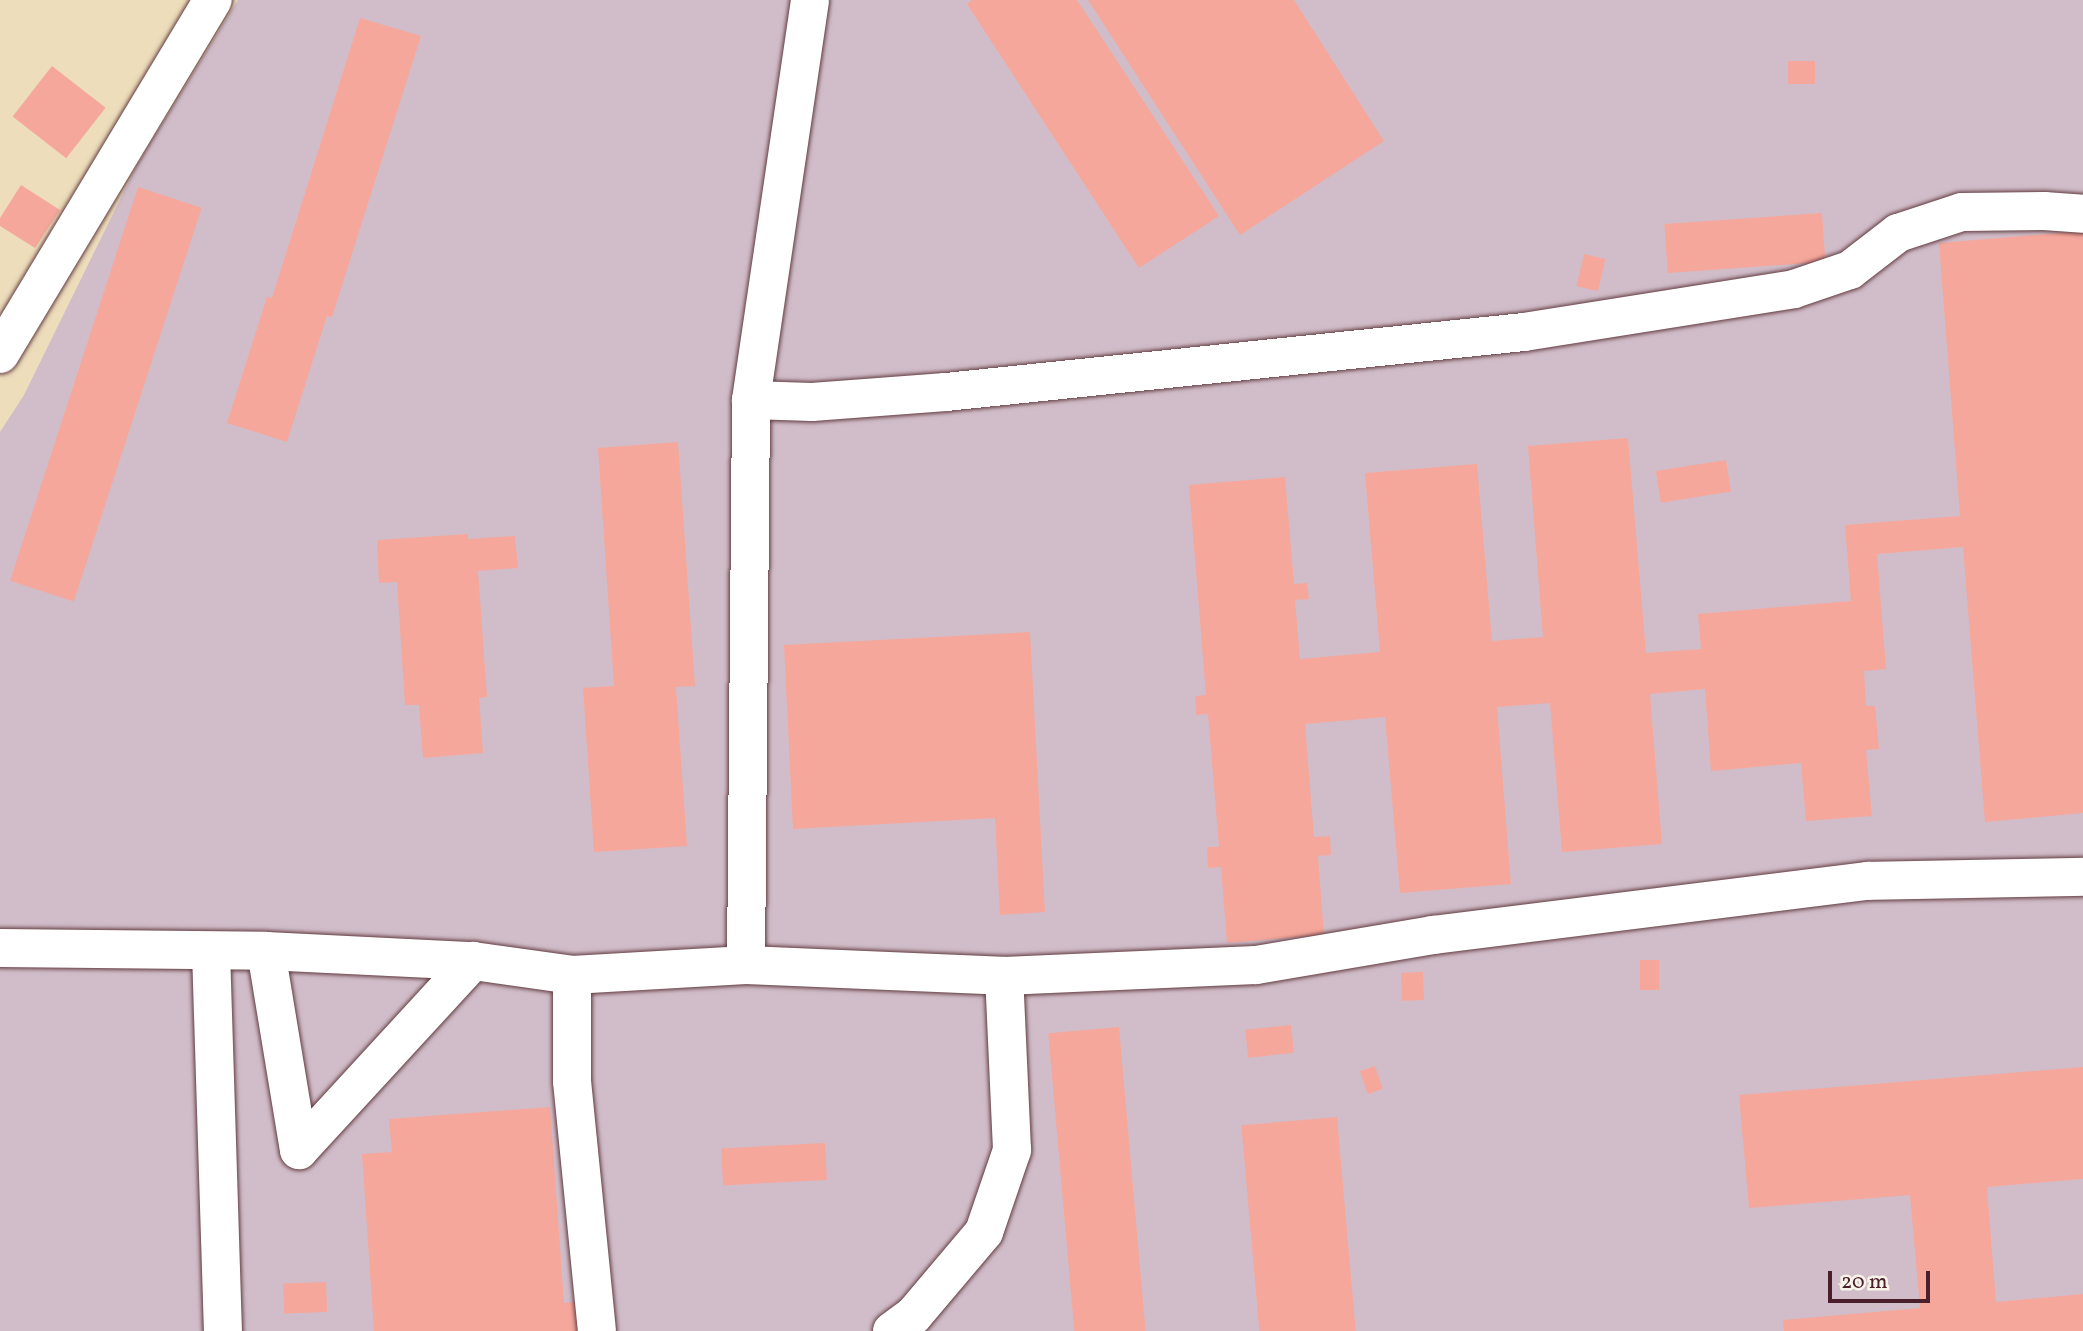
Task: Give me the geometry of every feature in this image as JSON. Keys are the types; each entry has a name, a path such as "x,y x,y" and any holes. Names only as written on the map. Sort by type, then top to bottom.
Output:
{"street":[{"path":"0,354 213,0"},
{"path":"746,965 751,400 810,0"},
{"path":"751,400 812,402 946,392 1524,332 1794,289 1850,270 1898,233 1962,212 2044,211 2083,214"},
{"path":"0,948 266,951 473,961 572,975 746,965 1004,976 1256,965 1433,935 1868,881 2083,877"},
{"path":"211,950 223,1331"},
{"path":"266,951 299,1150 473,961"},
{"path":"572,975 572,1081 597,1331"},
{"path":"892,1331 913,1316 984,1232 1012,1150 1004,976"}],"shaded area":[{"path":"238,0 2083,0 2083,1331 0,1331 0,432 24,395 137,165"}],"building":[{"path":"972,0 1077,0 1219,216 1139,268 967,4"},
{"path":"1088,0 1294,0 1384,141 1240,235"},
{"path":"360,18 421,36 332,317 327,316 287,442 227,423 267,297 272,298"},
{"path":"1788,61 1815,61 1815,84 1788,84"},
{"path":"52,66 106,108 66,158 13,116"},
{"path":"21,185 60,210 35,248 0,226 0,218"},
{"path":"138,187 202,208 74,601 10,581"},
{"path":"1822,213 1825,262 1668,273 1664,224"},
{"path":"2083,231 2083,813 1985,822 1963,547 1877,554 1886,669 1864,671 1866,706 1875,706 1879,749 1866,750 1872,816 1806,821 1801,763 1711,771 1705,689 1650,694 1662,844 1562,852 1550,703 1497,707 1511,884 1400,893 1385,717 1305,724 1314,837 1330,836 1331,855 1318,856 1324,935 1227,943 1221,867 1208,868 1207,847 1219,847 1208,714 1196,715 1195,696 1206,695 1189,485 1285,477 1294,584 1307,583 1309,599 1295,600 1300,659 1380,652 1365,473 1477,464 1492,641 1543,637 1528,446 1628,438 1646,653 1701,649 1698,614 1851,601 1845,525 1960,516 1939,243"},
{"path":"1584,254 1605,259 1598,291 1577,286"},
{"path":"678,442 695,686 676,687 687,846 594,852 583,688 614,686 598,448"},
{"path":"1726,460 1731,492 1661,503 1656,471"},
{"path":"468,534 468,539 515,536 518,568 478,571 487,697 479,698 483,753 423,758 419,705 405,705 397,582 379,583 377,540"},
{"path":"1030,632 1045,912 1000,915 995,818 793,829 784,645"},
{"path":"1640,960 1659,960 1659,990 1640,990"},
{"path":"1423,972 1424,1000 1402,1001 1401,973"},
{"path":"1291,1025 1294,1053 1248,1058 1245,1030"},
{"path":"1119,1027 1146,1331 1074,1331 1048,1033"},
{"path":"1375,1066 1383,1089 1368,1094 1360,1071"},
{"path":"2083,1067 2083,1179 1987,1187 1996,1302 2083,1294 2083,1331 1784,1331 1783,1320 1920,1308 1910,1195 1749,1208 1739,1095"},
{"path":"550,1107 564,1303 584,1301 586,1331 374,1331 362,1154 392,1152 389,1119"},
{"path":"1337,1117 1356,1331 1259,1331 1241,1125"},
{"path":"825,1143 827,1180 723,1185 721,1148"},
{"path":"326,1282 327,1312 284,1313 283,1284"}]}
